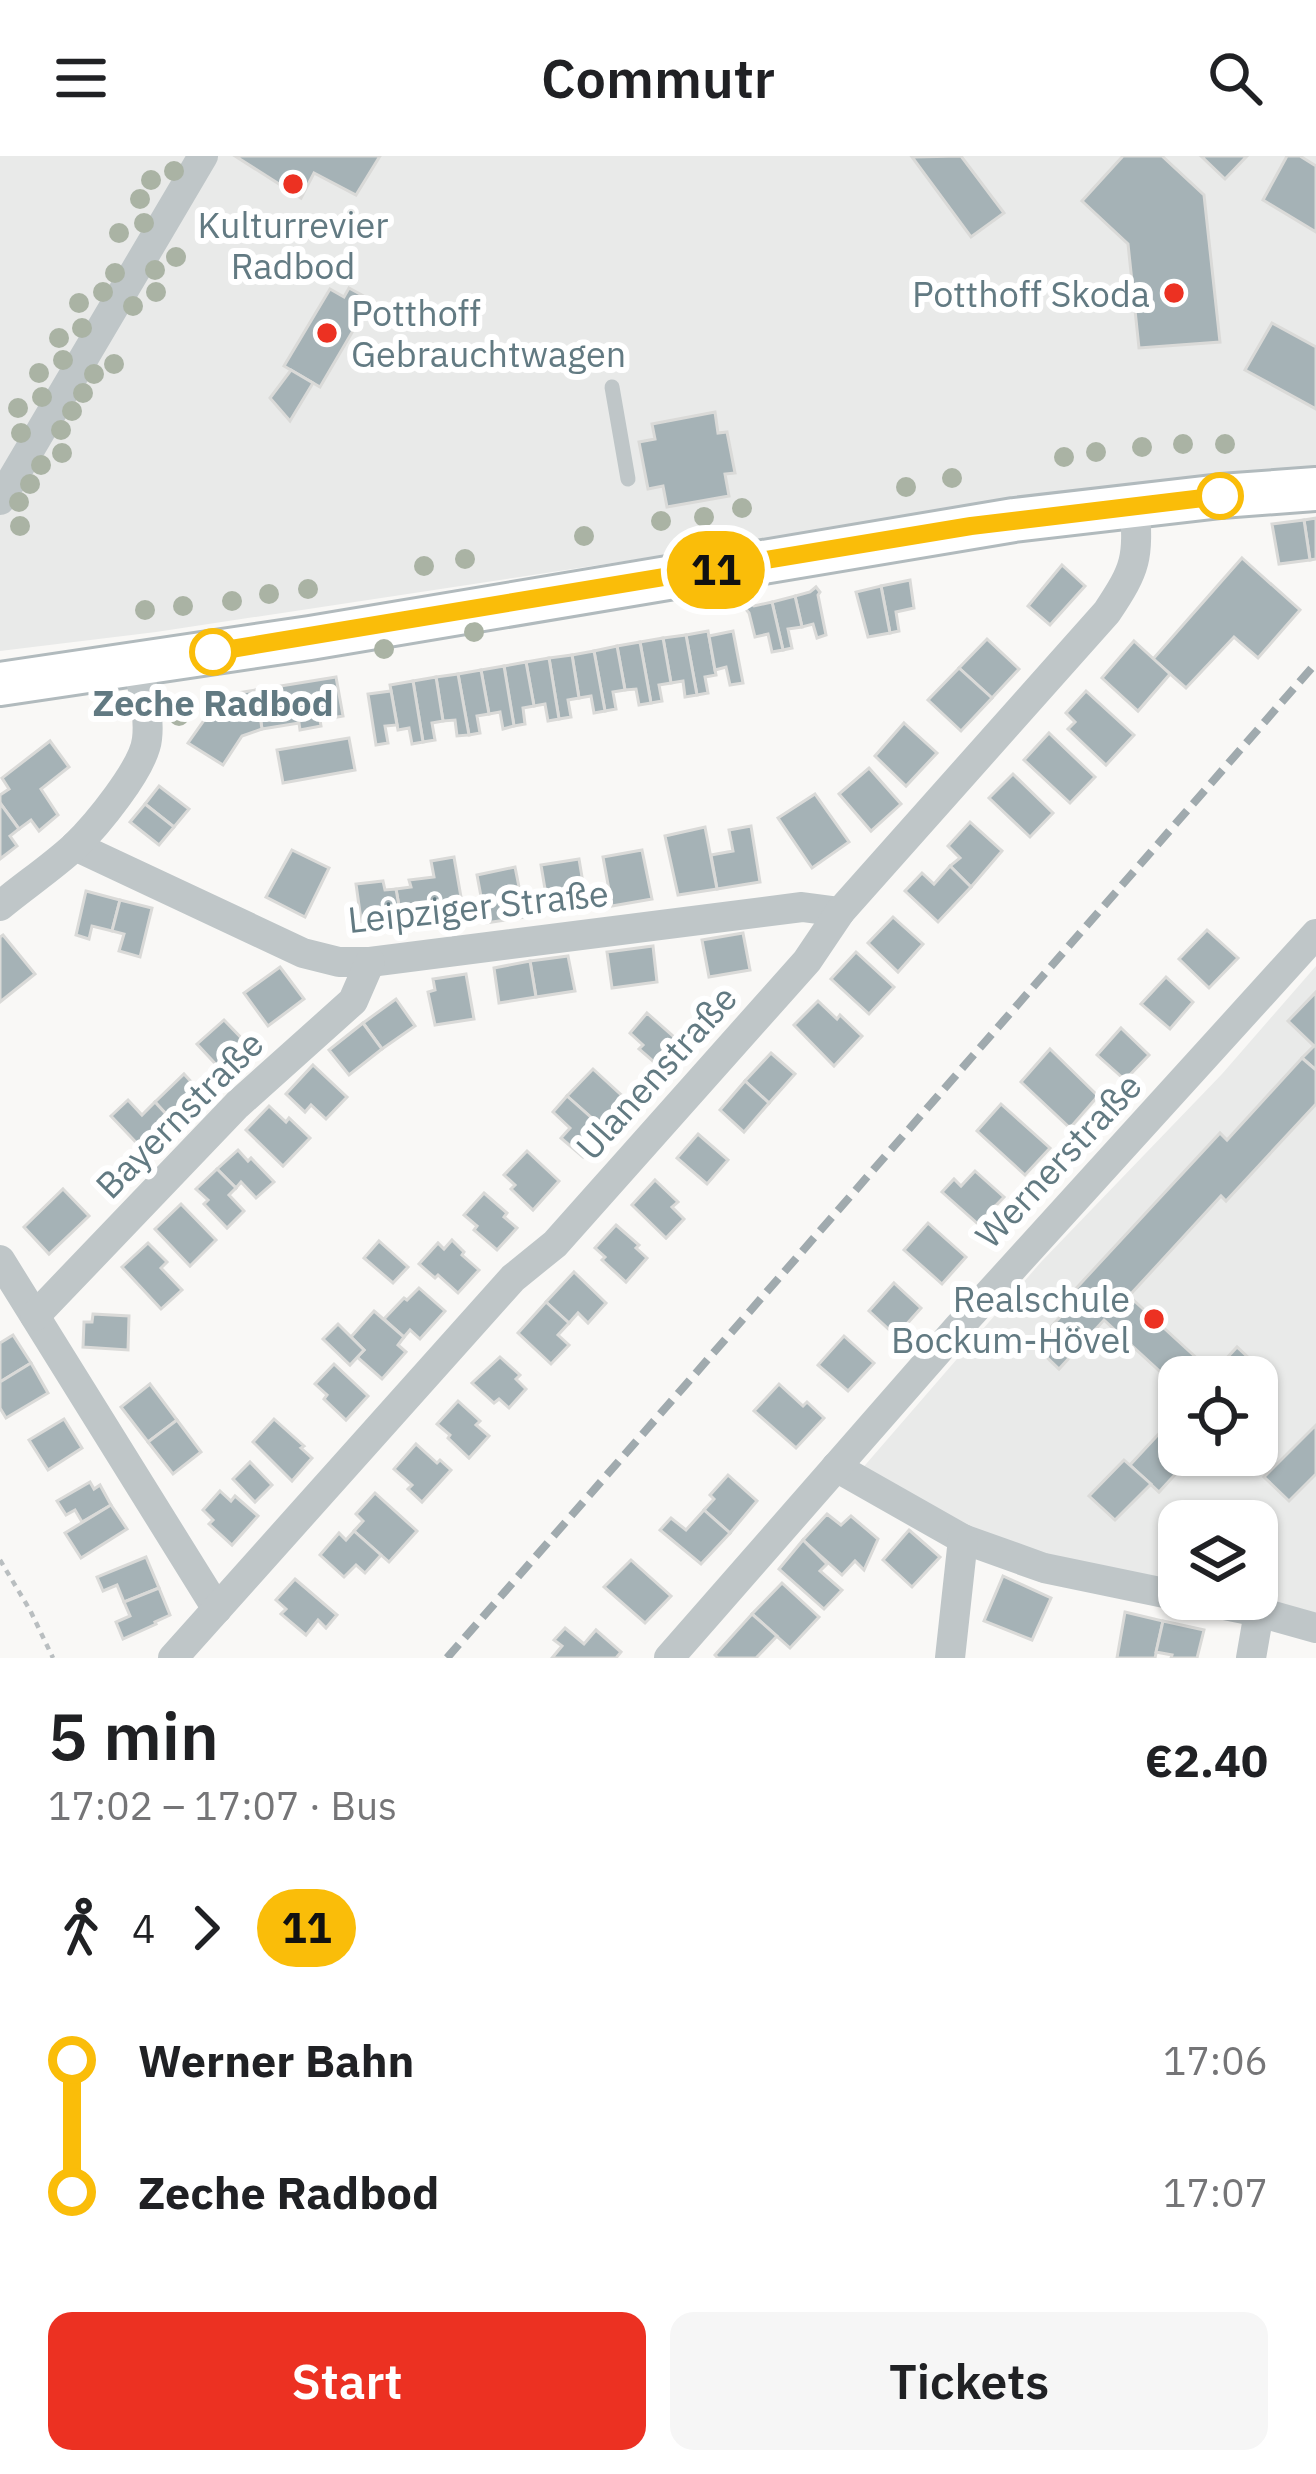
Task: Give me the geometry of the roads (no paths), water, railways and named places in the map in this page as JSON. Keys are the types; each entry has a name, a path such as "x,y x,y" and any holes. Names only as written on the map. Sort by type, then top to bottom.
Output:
{"main road":[{"path":"0,684 341,633 971,526 1316,489"}],"street":[{"path":"0,500 203,156"},
{"name":"Ulanenstraße","path":"173,1658 513,1278 555,1244 807,962 840,912 1107,613 1136,560 1135,505"},
{"path":"0,905 75,846 141,759 148,723 138,664"},
{"name":"Leipziger Straße","path":"75,846 303,953 339,962 802,908 840,912"},
{"name":"Wernerstraße","path":"669,1658 1097,1172 1316,934"},
{"name":"Bayernstraße","path":"35,1316 237,1105 353,1001 370,962"},
{"path":"0,1260 217,1609"},
{"path":"836,1467 962,1539 1044,1568 1158,1592"},
{"path":"950,1658 962,1539"},
{"path":"1278,1618 1316,1628"},
{"path":"1251,1658 1257,1620"}],"lane":[{"path":"612,387 628,479"}],"railway":[{"path":"447,1658 1316,663"}],"place":[{"name":"Kulturrevier Radbod","path":"293,184"},
{"name":"Potthoff Skoda","path":"1174,293"},
{"name":"Potthoff Gebrauchtwagen","path":"327,333"},
{"name":"Zeche Radbod","path":"213,652"},
{"name":"Realschule Bockum-Hövel","path":"1154,1319"}]}
